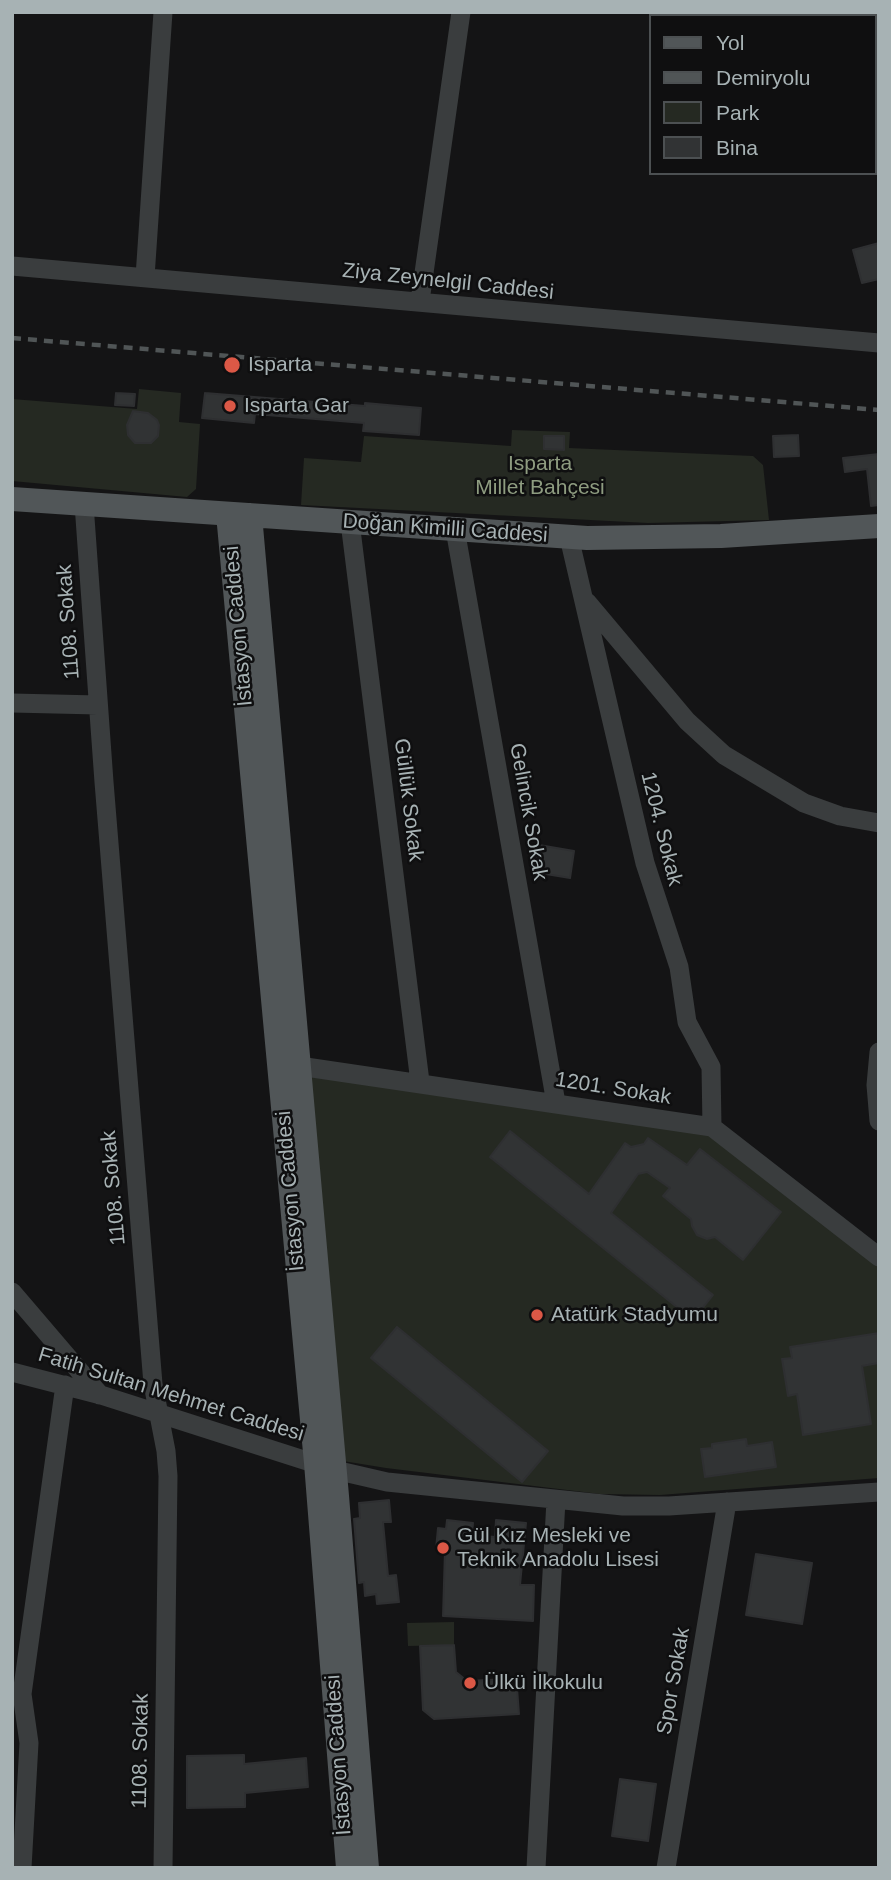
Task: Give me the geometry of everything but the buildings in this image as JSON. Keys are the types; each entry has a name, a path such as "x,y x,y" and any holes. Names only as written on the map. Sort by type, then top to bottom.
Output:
{"main road":[{"name":"Doğan Kimilli Caddesi","path":"12,499 569,537 721,536 879,526"},
{"name":"İstasyon Caddesi","path":"239,515 299,1066 348,1868"},
{"name":"İstasyon Caddesi","path":"239,515 325,1466 367,1868"}],"street":[{"path":"145,277 163,12"},
{"path":"420,301 461,12"},
{"name":"Ziya Zeynelgil Caddesi","path":"12,266 879,343"},
{"name":"1108. Sokak","path":"84,504 150,1360 169,1476 163,1868"},
{"name":"Güllük Sokak","path":"350,522 420,1083"},
{"name":"Gelincik Sokak","path":"455,529 556,1103"},
{"name":"1204. Sokak","path":"569,537 645,863 679,967 687,1022 711,1067 712,1127"},
{"path":"584,598 687,721 705,740 731,760 804,803 840,816 879,822"},
{"path":"12,703 98,705"},
{"path":"878,1053 876,1085 879,1121"},
{"name":"1201. Sokak","path":"299,1066 712,1127 879,1257"},
{"path":"12,1292 101,1395"},
{"name":"Fatih Sultan Mehmet Caddesi","path":"12,1372 101,1395 325,1466 387,1482 623,1506 669,1506 879,1492"},
{"path":"22,1868 29,1743 17,1693 65,1385"},
{"path":"536,1868 556,1500"},
{"name":"Spor Sokak","path":"666,1868 727,1502"}],"green space":[{"path":"139,389 181,393 179,422 200,424 196,489 187,497 12,481 12,399 137,409"},
{"name":"Isparta Millet Bahçesi","path":"512,430 570,432 569,448 753,456 763,465 769,520 648,523 301,505 304,458 361,462 364,436 511,446"},
{"path":"308,1075 710,1133 879,1262 879,1478 660,1495 600,1494 343,1461"},
{"path":"454,1622 454,1645 408,1646 407,1623"}],"railway":[{"path":"12,338 879,410"}],"place":[{"name":"Isparta","path":"232,365"},
{"name":"Isparta Gar","path":"230,406"},
{"name":"Atatürk Stadyumu","path":"537,1315"},
{"name":"Gül Kız Mesleki ve Teknik Anadolu Lisesi","path":"443,1548"},
{"name":"Ülkü İlkokulu","path":"470,1683"}]}
